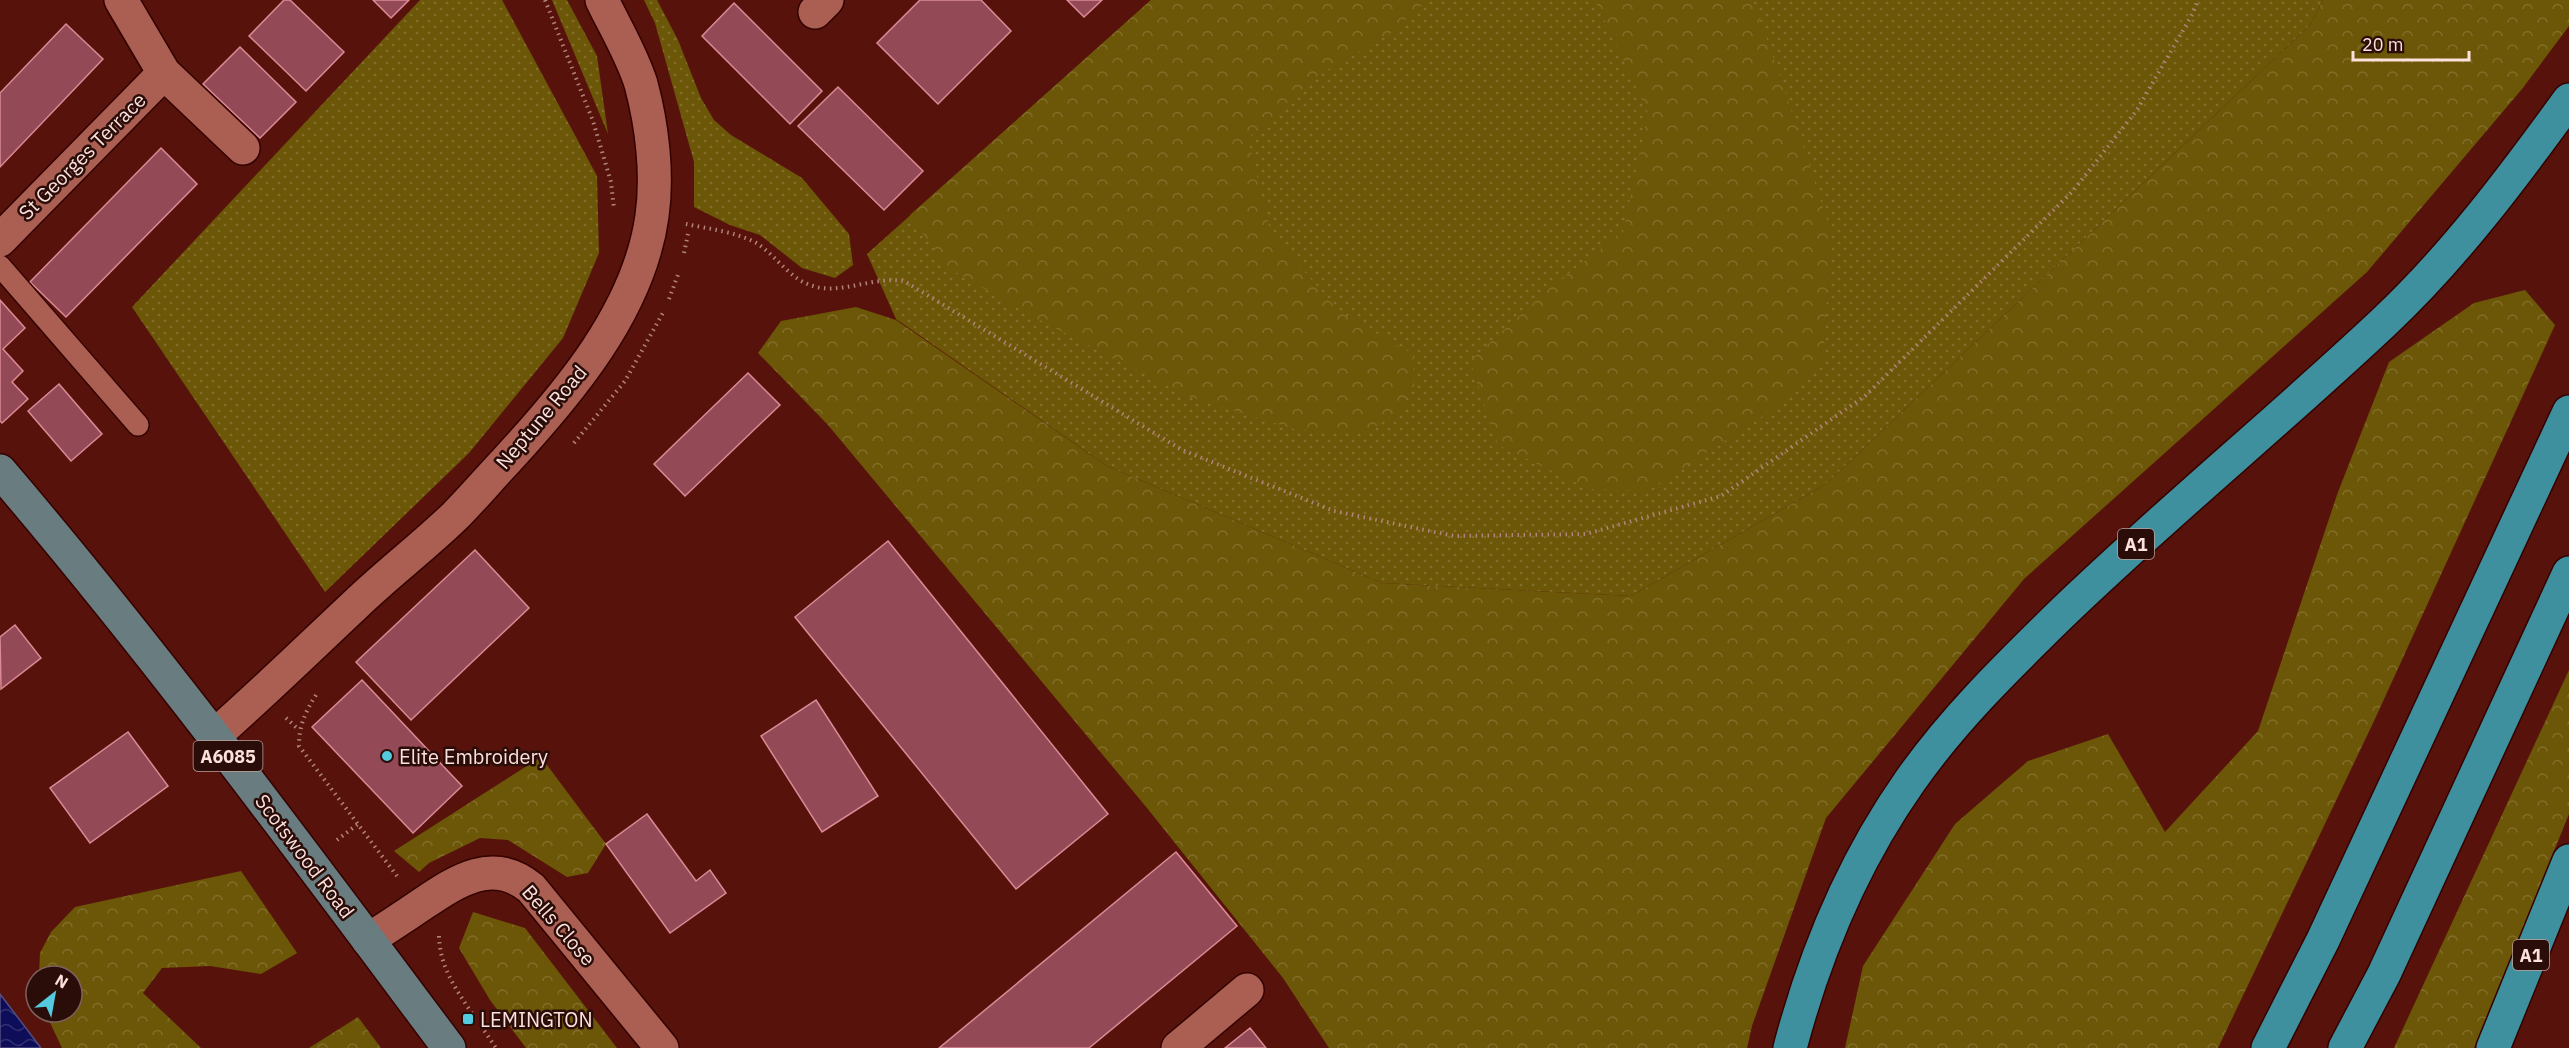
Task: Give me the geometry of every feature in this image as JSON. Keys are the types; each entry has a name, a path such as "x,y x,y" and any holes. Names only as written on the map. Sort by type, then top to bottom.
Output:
{"highway":[{"name":"A1","path":"1790,1048 1806,989 1830,927 1868,848 1910,782 1957,720 2010,664 2106,570 2387,320 2444,260 2526,159 2569,100"},
{"path":"2268,1048 2323,940 2569,412"},
{"path":"2345,1048 2384,974 2569,573"},
{"name":"A1","path":"2493,1048 2569,861"}],"main road":[{"name":"Scotswood Road","path":"0,471 70,554 213,736 449,1048"}],"street":[{"path":"121,0 164,73 243,148"},
{"name":"Neptune Road","path":"213,736 262,694 355,604 455,516 552,411 598,348 624,303 642,255 652,217 653,176 650,127 640,82 602,0"},
{"name":"St Georges Terrace","path":"0,240 164,73"},
{"name":"Bells Close","path":"369,940 461,880 477,875 501,873 524,882 536,894 662,1048"},
{"path":"1178,1048 1247,990"}],"lane":[{"path":"0,266 138,425"}],"path":[{"path":"545,0 594,122 611,182 614,208 689,224 755,242 794,275 812,286 830,289 889,278 904,280 1182,450 1334,511 1454,536 1586,534 1720,496 1864,396 2072,192 2137,110 2193,13 2198,0"},
{"path":"684,254 689,224"},
{"path":"573,445 625,381 655,331 681,265"},
{"path":"319,691 308,707 299,730 299,746 439,931 440,953 445,971 496,1048"}],"green space":[{"path":"420,0 502,0 597,176 599,253 563,338 469,453 325,592 132,307"},
{"path":"552,0 567,0 597,56 608,134"},
{"path":"644,0 657,0 678,40 701,98 714,120 731,135 802,178 849,234 853,265 835,278 802,268 760,235 730,225 694,207 694,162 655,23"},
{"path":"1151,0 2323,0 2310,25 1826,484 1631,596 1382,583 1107,466 896,319 867,254"},
{"path":"1151,0 1428,0 1389,34 1317,76 1248,138 1271,234 1341,313 1413,354 1414,387 1399,412 1363,434 1294,429 1187,396 1030,315 945,266 910,215"},
{"path":"1595,0 1753,0 1831,232 1823,363 1759,419 1647,491 1589,489 1498,445 1470,361 1552,286 1623,232 1648,113"},
{"path":"2323,0 2569,0 2569,26 2522,89 2367,272 2024,579 1826,818 1752,1026 1747,1048 1329,1048 1283,978 1147,808 828,425 758,353 781,321 856,307 896,320 1107,466 1382,583 1631,596 1826,484 2310,25"},
{"path":"2525,290 2555,325 2374,721 2218,1048 1845,1048 1863,966 1955,824 2028,761 2108,734 2165,832 2258,731 2338,492 2389,362 2474,303"},
{"path":"2569,670 2569,814 2474,1048 2394,1048"},
{"path":"541,757 606,844 588,873 567,877 508,840 480,838 429,863 419,872 394,851"},
{"path":"241,871 297,953 261,974 210,966 162,968 143,993 201,1048 62,1048 51,1024 84,1024 84,964 40,964 40,953 51,932 75,907"},
{"path":"473,912 525,928 617,1048 526,1048 490,1000 459,948"},
{"path":"358,1017 381,1048 309,1048"}],"water":[{"path":"0,994 41,1048 0,1048"}],"building":[{"path":"284,0 290,0 344,52 306,91 249,36"},
{"path":"373,0 409,0 391,18"},
{"path":"920,0 981,0 1011,31 938,104 877,43"},
{"path":"1067,0 1102,0 1084,17"},
{"path":"734,3 822,91 790,124 702,36"},
{"path":"66,24 103,59 0,167 0,93"},
{"path":"240,47 296,102 260,138 203,84"},
{"path":"838,87 923,171 884,210 798,126"},
{"path":"161,148 197,184 66,317 30,282"},
{"path":"0,300 25,328 3,349 23,371 12,382 28,399 2,423 0,421"},
{"path":"748,373 780,405 685,496 654,464"},
{"path":"59,384 102,434 71,461 28,411"},
{"path":"888,541 1108,814 1016,889 795,617"},
{"path":"475,550 529,608 411,720 356,662"},
{"path":"15,625 41,658 1,689 0,637"},
{"name":"Elite Embroidery","path":"362,680 462,786 413,833 312,727"},
{"path":"816,700 878,796 822,832 761,736"},
{"path":"128,732 168,786 90,843 50,788"},
{"path":"647,814 696,881 710,870 726,893 670,933 606,844"},
{"path":"1176,852 1237,926 1089,1048 939,1048"},
{"path":"1250,1028 1266,1048 1225,1048"}],"place":[{"name":"Elite Embroidery","path":"387,756"},
{"name":"LEMINGTON","path":"468,1019"}]}
